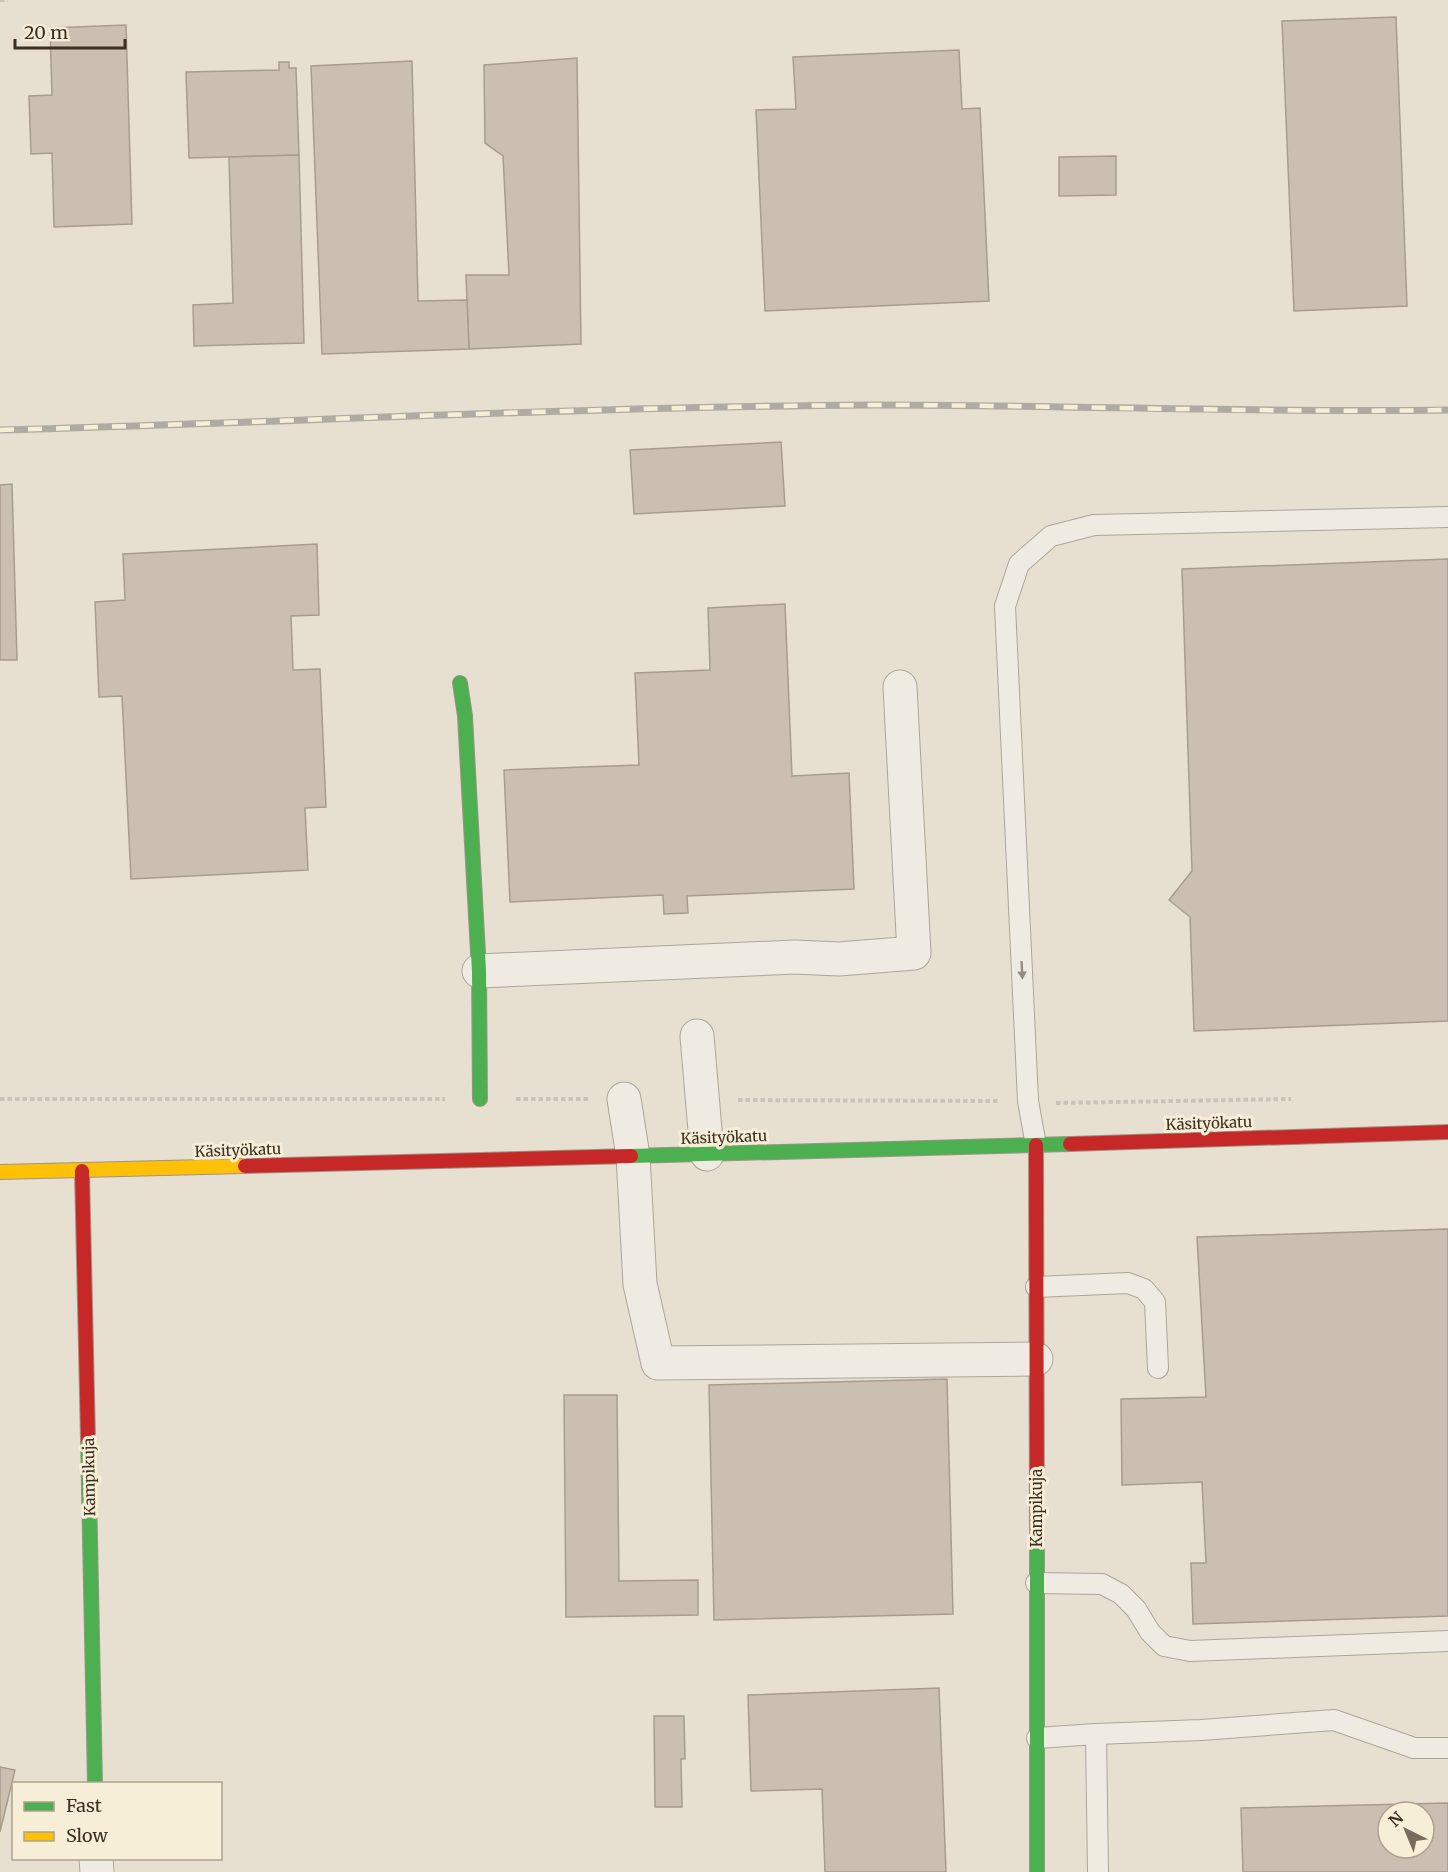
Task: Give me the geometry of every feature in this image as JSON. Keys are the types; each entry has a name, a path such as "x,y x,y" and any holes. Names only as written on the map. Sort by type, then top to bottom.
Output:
{"street":[{"path":"460,683 465,716 478,971 480,1099"},
{"path":"478,971 795,957 839,959 914,953 900,687"},
{"path":"697,1036 707,1154"},
{"path":"624,1099 633,1156 640,1284 658,1363 1036,1359"},
{"name":"Käsityökatu","path":"0,1172 1448,1132"},
{"name":"Kampikuja","path":"1036,1145 1037,1872"},
{"name":"Kampikuja","path":"82,1171 95,1782"}],"lane":[{"path":"1036,1145 1028,1101 1005,606 1019,564 1051,536 1094,525 1448,517"},
{"path":"1036,1287 1128,1283 1144,1289 1155,1302 1158,1368"},
{"path":"1036,1583 1102,1584 1121,1594 1136,1609 1150,1632 1164,1646 1190,1651 1448,1641"},
{"path":"1036,1738 1201,1730 1334,1720 1414,1748 1448,1748"},
{"path":"1096,1734 1098,1872"}],"path":[{"path":"0,0 8,0"}],"building":[{"path":"1396,17 1407,306 1294,311 1282,21"},
{"path":"126,25 132,224 54,227 52,153 31,154 29,96 52,95 50,28"},
{"path":"959,50 962,109 980,108 989,301 765,311 756,110 796,109 793,57"},
{"path":"577,58 581,344 469,349 466,275 509,275 503,156 485,143 484,65"},
{"path":"412,61 418,301 467,300 469,349 322,354 311,66"},
{"path":"279,62 289,62 289,68 296,68 299,155 189,158 186,72 279,70"},
{"path":"299,155 304,343 194,346 193,305 233,303 229,157"},
{"path":"1116,156 1116,195 1059,196 1059,157"},
{"path":"781,442 785,506 634,514 630,450"},
{"path":"12,484 17,660 0,660 0,485"},
{"path":"317,544 319,615 291,616 293,670 320,669 326,807 305,808 308,870 131,879 122,696 99,697 95,602 125,600 123,554"},
{"path":"1448,559 1448,1021 1194,1031 1190,917 1169,900 1192,871 1182,569"},
{"path":"785,604 792,776 849,773 854,889 687,896 688,913 664,914 663,895 510,902 504,770 639,765 635,673 710,670 708,608"},
{"path":"1448,1229 1448,1616 1193,1624 1191,1563 1206,1563 1202,1482 1122,1485 1121,1399 1206,1397 1197,1237"},
{"path":"947,1379 953,1614 714,1620 709,1385"},
{"path":"564,1395 617,1395 619,1581 698,1580 698,1615 566,1617"},
{"path":"939,1688 946,1872 825,1872 822,1789 751,1791 748,1695"},
{"path":"654,1716 684,1716 685,1759 681,1759 682,1807 655,1807"},
{"path":"0,1767 15,1770 0,1832"},
{"path":"1436,1803 1448,1803 1448,1872 1243,1872 1241,1808 1376,1805 1376,1860 1436,1860"}],"railway":[{"path":"0,430 764,406 945,405 1448,410"}],"traffic: fast":[{"path":"460,683 465,716 479,971 480,1099"},
{"path":"631,1156 1070,1144"},
{"path":"88,1439 95,1782"},
{"path":"1037,1532 1037,1872"}],"traffic: slow":[{"path":"0,1172 245,1166"}],"traffic: jam":[{"path":"1070,1144 1448,1132"},
{"path":"1036,1145 1037,1532"},
{"path":"245,1166 631,1156"},
{"path":"82,1171 88,1439"}]}
